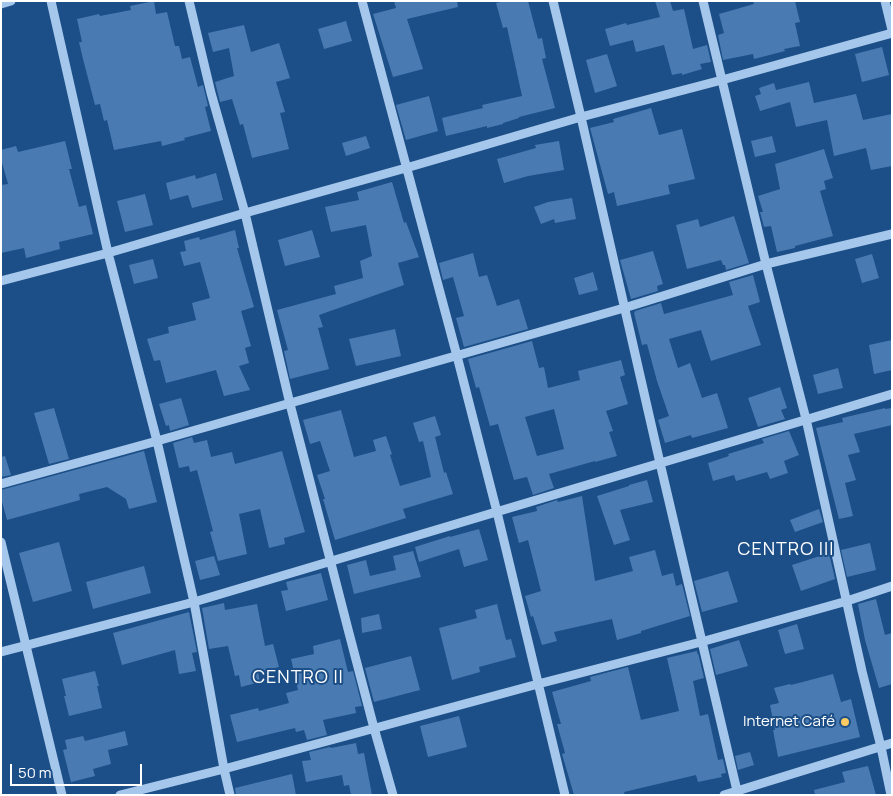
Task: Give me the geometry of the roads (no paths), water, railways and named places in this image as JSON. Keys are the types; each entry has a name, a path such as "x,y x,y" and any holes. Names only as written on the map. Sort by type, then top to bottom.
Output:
{"street":[{"path":"1,4 11,1"},
{"path":"51,1 108,253 157,441 194,602 230,795"},
{"path":"189,1 211,93 245,213 290,404 393,795"},
{"path":"362,1 457,356 565,795"},
{"path":"553,1 737,793"},
{"path":"703,1 766,264 806,419 891,795"},
{"path":"1,281 108,253 581,117 722,80 892,31 885,1"},
{"path":"1,484 290,404 624,308 766,264 892,234"},
{"path":"1,652 194,602 892,394"},
{"path":"1,542 62,795"},
{"path":"120,795 701,642 847,601 892,586"},
{"path":"724,795 737,793 892,743"}],"place":[{"name":"Internet Café","path":"845,722"}],"district":[{"name":"CENTRO III","path":"786,550"},
{"name":"CENTRO II","path":"298,678"}]}
